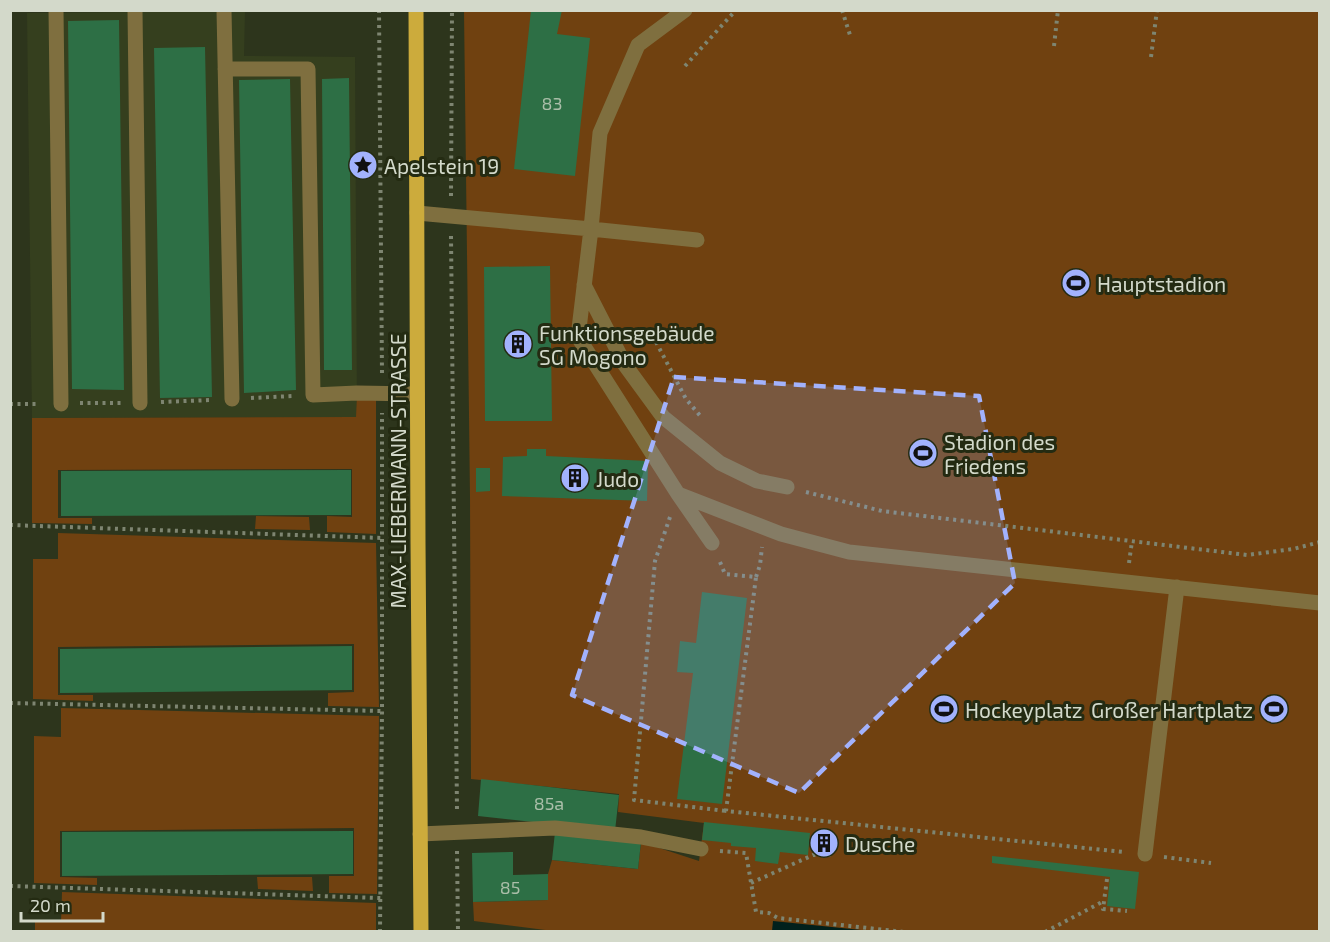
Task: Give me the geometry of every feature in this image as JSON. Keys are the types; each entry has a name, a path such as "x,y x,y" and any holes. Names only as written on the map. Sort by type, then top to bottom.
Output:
{"main road":[{"name":"MAX-LIEBERMANN-STRASSE","path":"416,10 421,932"}],"lane":[{"path":"56,10 61,404"},
{"path":"135,10 140,403"},
{"path":"224,10 232,399"},
{"path":"685,10 638,45 600,133 578,337 712,543"},
{"path":"225,69 308,69 314,395 417,394"},
{"path":"417,213 697,240"},
{"path":"584,285 625,365 663,417 720,462 757,481 787,488"},
{"path":"678,494 781,534 849,552 1320,603"},
{"path":"1145,854 1177,587"},
{"path":"420,834 555,828 641,837 701,849"}],"path":[{"path":"380,10 383,538 380,932"},
{"path":"452,10 451,215 458,932"},
{"path":"685,66 736,10"},
{"path":"842,10 850,35"},
{"path":"1054,46 1058,10"},
{"path":"1151,57 1157,10"},
{"path":"656,342 686,399 707,424"},
{"path":"787,488 882,511 1246,555 1293,549 1320,542"},
{"path":"678,494 655,561 634,800 1211,863"},
{"path":"10,525 383,538"},
{"path":"726,811 756,577 763,540"},
{"path":"712,543 724,574 756,577"},
{"path":"10,703 382,711"},
{"path":"701,849 746,853 756,912 769,913 778,918 904,932"},
{"path":"751,883 813,855 831,855"},
{"path":"1107,879 1103,909 1127,911"},
{"path":"10,886 381,898"},
{"path":"1045,932 1104,901"}],"highlighted area":[{"path":"674,377 979,396 1015,583 799,793 572,695"}],"shaded area":[{"path":"245,11 244,56 355,57 357,417 32,418 27,13"},
{"name":"Stadion des Friedens","path":"464,11 1319,11 1319,931 561,932 474,921 473,902 548,900 548,874 552,860 638,869 641,842 699,861 704,823 618,812 619,794 471,779"},
{"path":"357,395 376,395 376,534 327,532 327,516 352,517 352,469 58,470 58,518 92,518 92,524 32,523 32,418 356,417"},
{"path":"256,516 309,517 310,530 255,529"},
{"path":"58,533 376,543 379,707 328,706 328,693 354,692 354,644 58,647 58,695 93,695 93,701 33,699 33,559 58,559"},
{"path":"61,708 379,716 377,894 329,893 329,876 354,876 354,828 60,831 60,877 97,878 97,885 34,883 34,736 61,737"},
{"path":"257,877 312,877 313,891 258,889"},
{"path":"62,892 376,903 376,931 35,931 35,921 61,922"}],"water":[{"path":"773,921 871,931 772,931"}],"building":[{"path":"531,10 562,10 557,34 590,38 575,176 514,169"},
{"path":"119,20 124,390 72,389 68,21"},
{"path":"205,47 212,397 160,398 154,48"},
{"path":"349,78 352,370 324,370 322,79"},
{"path":"290,79 296,390 244,393 239,80"},
{"name":"Funktionsgebäude SG Mogono","path":"550,266 552,421 485,421 484,267"},
{"name":"Judo","path":"527,449 546,449 546,456 648,461 647,501 502,496 503,457 527,456"},
{"path":"476,468 490,468 490,491 476,492"},
{"path":"351,470 351,515 61,516 61,471"},
{"path":"702,592 747,598 722,804 677,799 693,673 677,672 680,641 696,643"},
{"path":"352,646 352,690 60,693 60,649"},
{"path":"481,779 619,795 615,831 478,816"},
{"path":"704,822 810,833 808,855 780,852 778,864 755,861 756,848 702,840"},
{"path":"353,831 353,874 62,876 62,832"},
{"path":"555,832 641,842 638,869 552,860"},
{"name":"Dusche","path":"814,838 835,840 834,848 831,852 815,850"},
{"path":"513,852 513,875 548,874 548,900 473,902 472,853"},
{"path":"992,856 1139,872 1135,909 1107,906 1110,877 992,863"}],"place":[{"name":"Apelstein 19","path":"363,165"},
{"name":"Hauptstadion","path":"1076,283"},
{"name":"Funktionsgebäude SG Mogono","path":"518,344"},
{"name":"Stadion des Friedens","path":"923,453"},
{"name":"Judo","path":"575,478"},
{"name":"Hockeyplatz","path":"944,709"},
{"name":"Großer Hartplatz","path":"1274,709"},
{"name":"Dusche","path":"824,843"}]}
